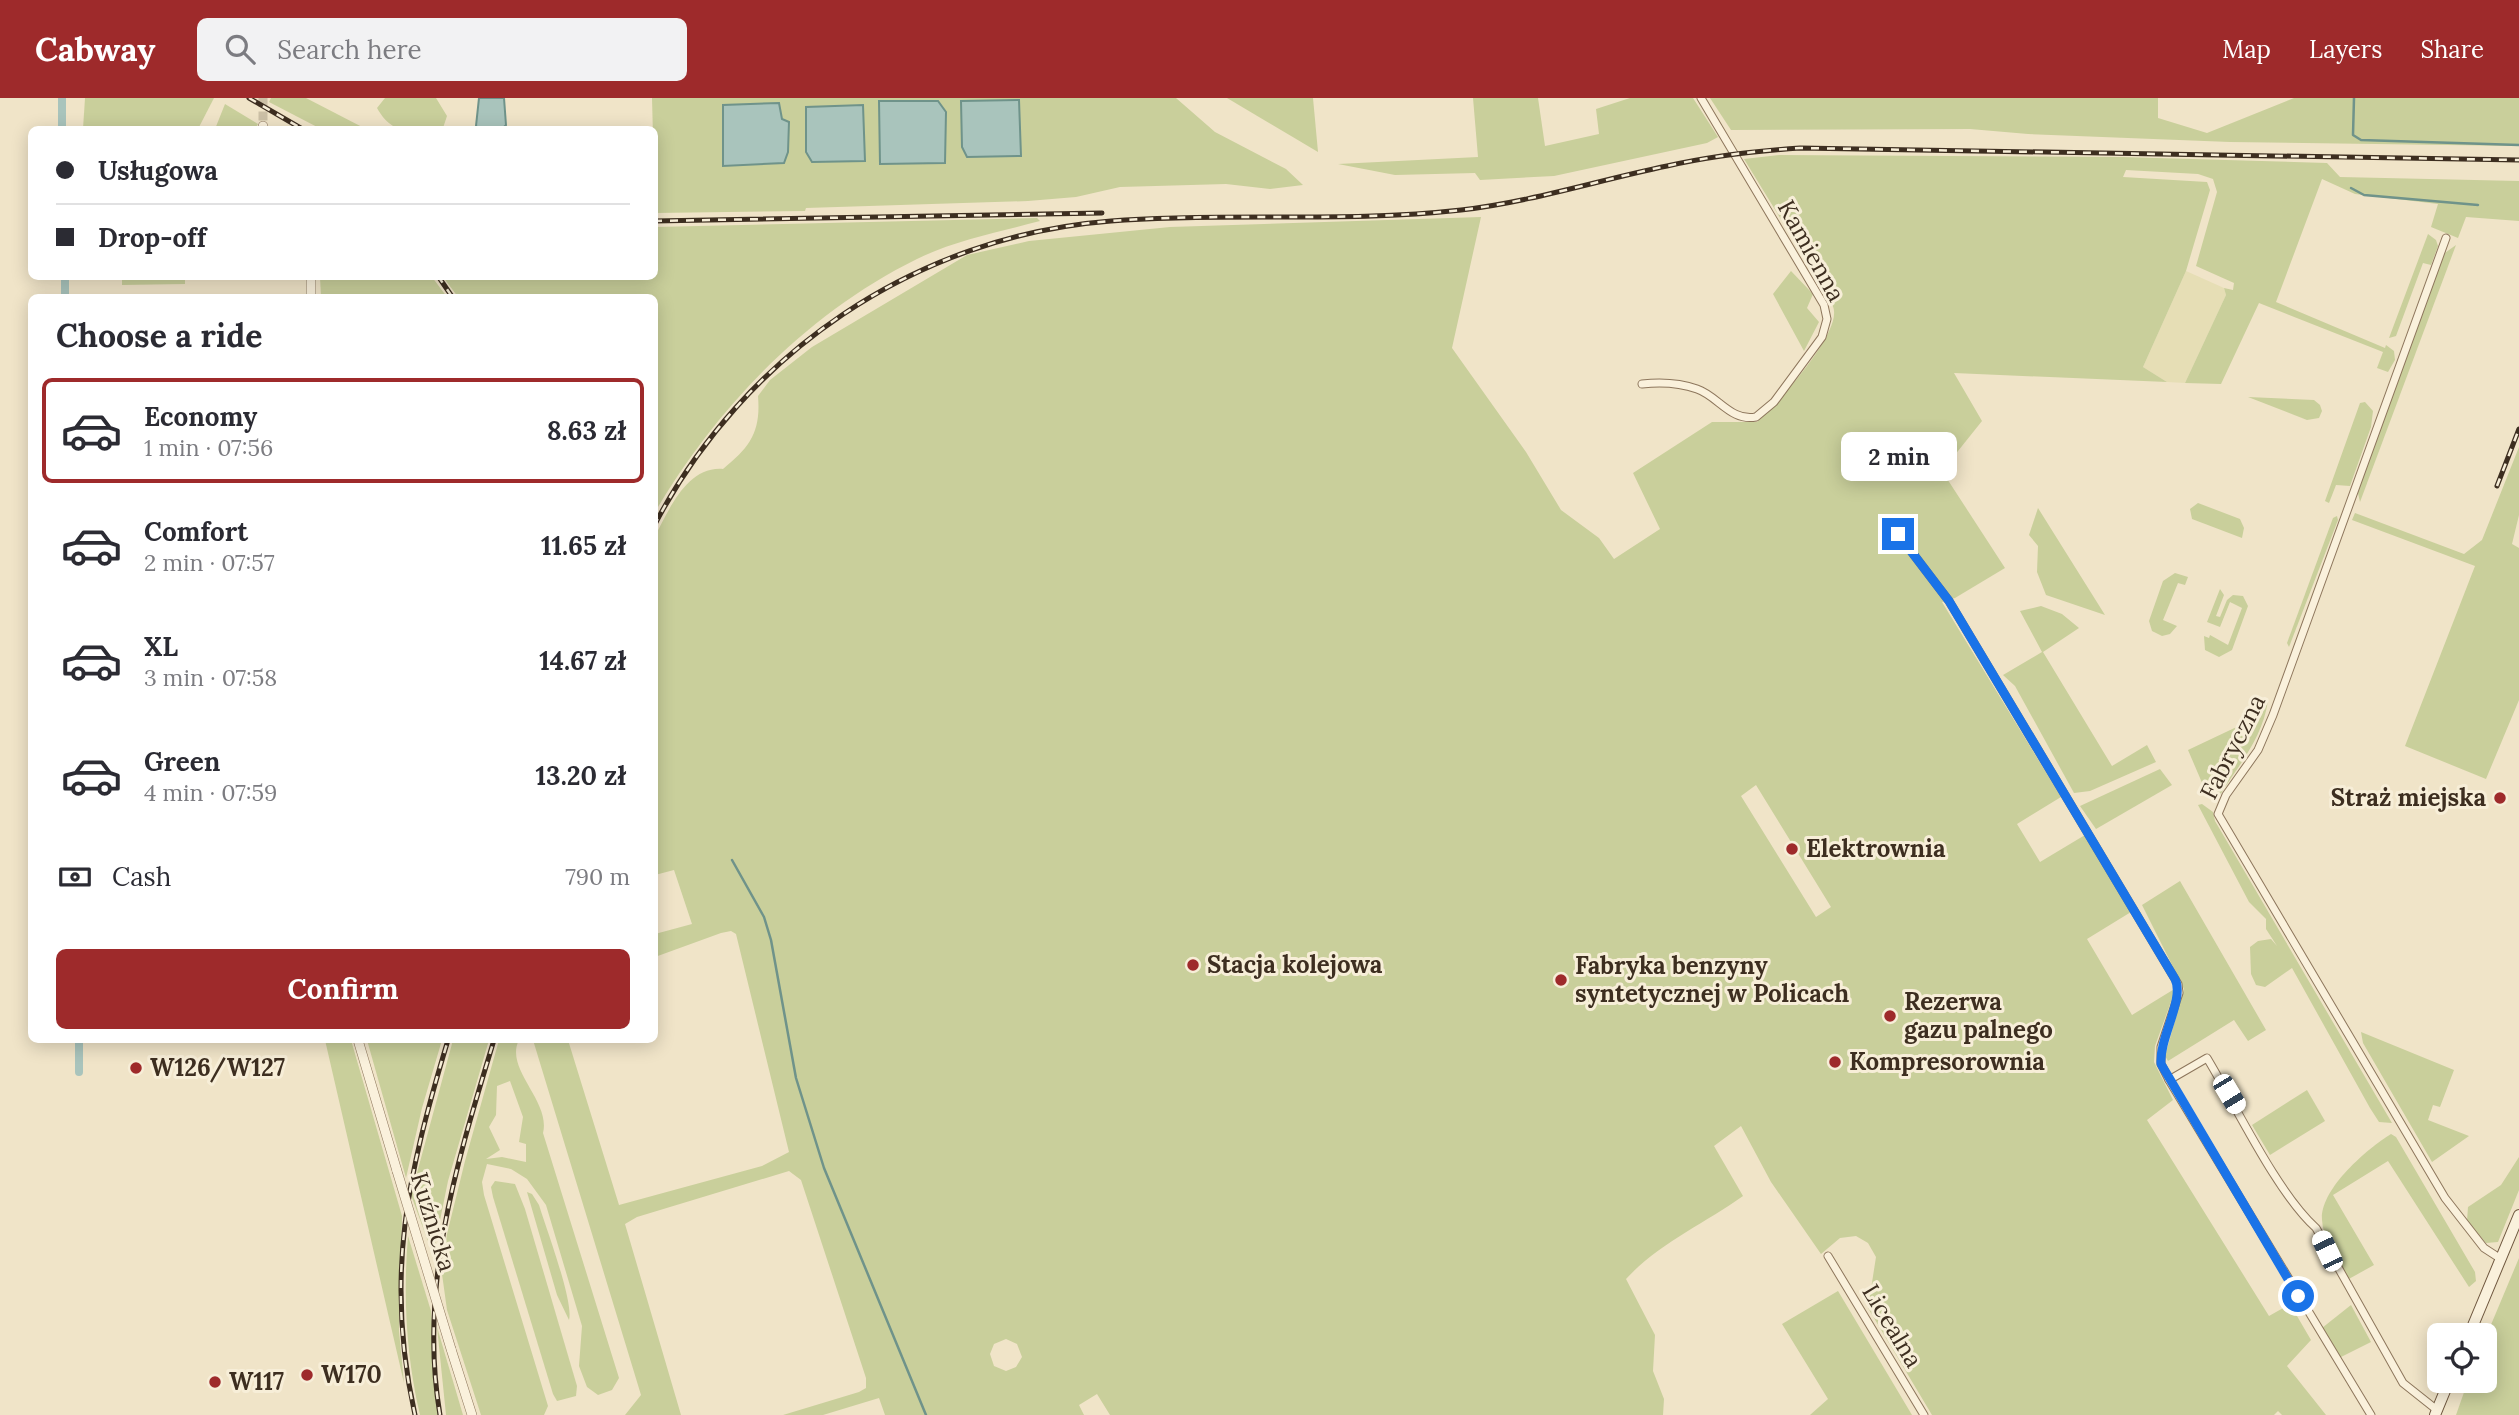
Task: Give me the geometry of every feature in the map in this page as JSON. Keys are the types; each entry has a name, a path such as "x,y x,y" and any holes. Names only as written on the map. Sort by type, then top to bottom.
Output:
{"main road":[{"path":"2474,1323 2519,1215"},
{"path":"2436,1413 2444,1393"}],"street":[{"name":"Kamienna","path":"1642,384 1661,382 1698,389 1735,414 1756,417 1774,402 1825,328 1824,305 1701,98"},
{"name":"Fabryczna","path":"2446,238 2269,726 2252,761 2226,795 2218,814 2445,1198 2484,1248 2501,1259"},
{"path":"1898,534 1949,601 2178,984 2179,993 2160,1055 2169,1080 2371,1415"},
{"name":"Kuźnicka","path":"359,1043 472,1415"},
{"path":"2169,1080 2207,1058 2271,1167 2316,1228 2403,1383 2436,1413"},
{"name":"Licealna","path":"1828,1256 1923,1415"}],"shaded area":[{"path":"2186,271 2224,288 2226,295 2185,383 2167,382 2143,367"}],"green space":[{"path":"85,98 214,98 200,126 83,126"},
{"path":"271,98 306,98 360,126 315,126 269,102"},
{"path":"385,98 436,98 447,116 444,126 394,126 377,108"},
{"path":"652,98 1176,98 1215,132 1286,169 1303,185 1270,189 1226,184 1120,187 1076,197 1028,201 806,208 805,211 658,213 658,126 653,126"},
{"path":"1227,98 1313,98 1318,152"},
{"path":"1473,98 1538,98 1545,146 1599,134 1596,109 1630,98 1693,98 1718,137 1707,143 1554,176 1480,180 1475,173 1395,175 1338,164 1478,157"},
{"path":"1710,98 2158,98 2158,118 2207,133 2294,98 2519,98 2519,146 2230,142 1970,129 1731,130"},
{"path":"225,104 258,124 257,126 216,126"},
{"path":"1779,155 2121,157 2327,163 2340,177 2519,181 2519,221 2466,217 2458,238 2431,227 2438,204 2355,194 2322,179 2276,302 2385,348 2386,345 2394,351 2395,360 2388,372 2377,368 2383,352 2259,303 2221,384 2185,383 2226,295 2224,288 2233,290 2234,283 2196,266 2217,192 2213,179 2198,174 2126,170 2123,177 2207,182 2210,190 2186,271 2143,367 2167,382 1954,373 1982,421 1942,471 2005,568 1955,598 1942,602 2061,797 2017,824 2040,862 2085,835 2131,912 2087,939 2132,1015 2176,988 2155,1046 2154,1062 2173,1100 2147,1120 2269,1316 2290,1304 2311,1340 2287,1366 2326,1415 2282,1415 2278,1411 2274,1415 1932,1415 1868,1308 1876,1257 1868,1243 1856,1236 1840,1238 1821,1254 1771,1182 1741,1126 1714,1146 1743,1196 1667,1244 1626,1279 1655,1335 1653,1371 1664,1399 1663,1415 1110,1415 1097,1394 1079,1405 1084,1415 885,1415 879,1398 823,1415 783,1415 866,1388 866,1378 801,1180 789,1171 637,1217 625,1224 681,1415 625,1415 641,1395 534,1043 569,1043 619,1205 762,1166 789,1152 736,934 731,931 721,933 658,956 658,933 692,924 674,870 658,874 658,530 673,503 689,482 710,470 723,469 747,446 758,420 758,396 770,380 812,347 967,255 1029,241 1170,227 1481,217 1452,348 1526,452 1561,510 1599,538 1614,559 1660,529 1633,473 1712,422 1757,422 1804,370 1826,337 1834,309 1744,159","holes":["1756,785 1831,907 1816,917 1741,796","1006,1339 1017,1344 1022,1357 1016,1367 1006,1371 994,1366 990,1354 994,1344"]},
{"path":"1037,218 1040,221 932,252 877,281 838,307 768,366 736,400 680,473 658,507 658,294 456,294 445,280 658,280 658,227"},
{"path":"2428,234 2436,240 2438,246 2431,265 2423,263 2396,336 2389,338"},
{"path":"2456,245 2360,502 2357,489 2442,255"},
{"path":"1791,271 1813,294 1807,308 1819,322 1804,351 1773,294"},
{"path":"122,280 185,280 185,284 122,285"},
{"path":"320,280 434,280 445,294 321,294"},
{"path":"2248,397 2314,400 2322,411 2319,418 2307,420"},
{"path":"2365,402 2373,411 2371,427 2350,486 2336,485 2329,503 2325,501 2360,403"},
{"path":"2519,447 2519,515 2512,544 2519,548 2519,700 2486,779 2405,746 2475,566 2352,520 2355,513 2464,554 2482,540"},
{"path":"2198,503 2240,519 2244,528 2242,538 2192,519 2190,509"},
{"path":"2038,508 2105,615 2046,595 2037,572 2038,546 2029,535"},
{"path":"2337,516 2338,520 2289,647 2287,643 2333,518"},
{"path":"2175,573 2188,577 2185,585 2178,583 2163,620 2177,626 2170,634 2162,636 2152,631 2149,621 2163,581"},
{"path":"2220,589 2224,595 2216,616 2220,617 2227,600 2233,595 2243,596 2248,606 2232,650 2219,657 2205,650 2204,636 2209,638 2210,635 2228,645 2242,608 2230,602 2220,627 2207,622"},
{"path":"2041,606 2062,614 2079,628 2043,652 2112,766 2147,745 2156,762 2090,791 2074,793 2015,686 2003,675 2042,652 2020,611"},
{"path":"2254,696 2268,701 2261,727 2220,795 2213,795 2203,785 2188,750 2245,723"},
{"path":"2160,769 2172,785 2096,829 2080,806"},
{"path":"2202,804 2213,812 2215,821 2392,1123 2379,1122 2292,968 2265,987 2256,985 2251,974 2250,947 2258,941 2271,939 2277,946 2266,929 2266,919 2249,902 2198,805"},
{"path":"2180,881 2266,1030 2248,1041 2234,1020 2168,1061 2165,1056 2184,989 2142,905"},
{"path":"2361,1032 2454,1070 2440,1107 2433,1105 2428,1120 2469,1136 2432,1162 2363,1043"},
{"path":"326,1043 352,1043 402,1216 399,1331 404,1383"},
{"path":"368,1043 441,1043 422,1108 406,1178"},
{"path":"452,1043 488,1043 448,1181 433,1255 411,1195"},
{"path":"498,1043 518,1043 516,1051 518,1062 541,1109 543,1133 619,1378 612,1390 598,1395 587,1387 579,1366 582,1326 546,1205 527,1179 511,1169 487,1164 482,1182 484,1195 548,1406 544,1415 481,1415 447,1310 442,1274 447,1234","holes":["510,1081 523,1117 519,1142 526,1144 526,1162 502,1157 486,1159 500,1150 489,1127 496,1115 497,1086"]},
{"path":"2307,1090 2325,1121 2270,1155 2252,1125"},
{"path":"2391,1134 2396,1137 2475,1272 2476,1281 2469,1287 2388,1161 2333,1195 2374,1265 2347,1280 2332,1251 2322,1220 2323,1208 2329,1196 2358,1160"},
{"path":"2519,1157 2519,1190 2498,1242 2486,1243 2467,1221 2468,1207 2501,1185"},
{"path":"495,1181 515,1184 525,1209 577,1386 576,1396 557,1401 553,1394 493,1197 491,1187"},
{"path":"527,1192 532,1194 539,1205 553,1247 564,1282 569,1320 557,1295"},
{"path":"408,1236 431,1311 439,1415 420,1415 415,1393 407,1326"},
{"path":"2519,1258 2519,1415 2456,1415 2464,1393 2497,1393 2497,1323 2492,1323"},
{"path":"1838,1291 1912,1415 1810,1415 1828,1399 1782,1324"},
{"path":"2351,1305 2371,1342 2339,1358 2322,1328"},
{"path":"437,1327 463,1415 446,1415"}],"water":[{"path":"479,98 504,98 505,126 476,126"},
{"path":"1019,100 1021,156 967,157 962,147 961,101"},
{"path":"879,101 938,101 946,112 945,163 880,164"},
{"path":"779,103 782,119 789,122 788,152 784,163 723,166 723,105"},
{"path":"863,105 865,161 812,162 806,152 806,107"}],"waterway":[{"path":"62,98 62,126"},
{"path":"2354,98 2353,135 2361,140 2519,145"},
{"path":"2351,188 2364,195 2478,205"},
{"path":"65,280 65,294"},
{"path":"732,860 764,917 771,940 796,1078 824,1168 926,1415"},
{"path":"79,1043 79,1072"}],"tunnel":[{"path":"263,98 263,126"}],"railway":[{"path":"249,98 297,126"},
{"path":"658,519 691,464 736,407 787,357 843,314 904,278 970,251 1039,231 1155,218 1374,216 1461,210 1539,196 1700,159 1800,148 2519,160"},
{"path":"658,221 1102,213"},
{"path":"441,280 450,294"},
{"path":"2497,486 2519,429"},
{"path":"415,1415 401,1316 401,1270 412,1180 447,1043"},
{"path":"440,1415 434,1367 438,1272 455,1178 493,1043"}],"place":[{"name":"Straż miejska","path":"2500,798"},
{"name":"Elektrownia","path":"1792,849"},
{"name":"Stacja kolejowa","path":"1193,965"},
{"name":"Fabryka benzyny syntetycznej w Policach","path":"1561,980"},
{"name":"Rezerwa gazu palnego","path":"1890,1016"},
{"name":"Kompresorownia","path":"1835,1062"},
{"name":"W126/W127","path":"136,1068"},
{"name":"W170","path":"307,1375"},
{"name":"W117","path":"215,1382"}],"route":[{"path":"1898,534 1949,601 2178,984 2179,993 2163,1038 2161,1064 2298,1296"}]}
